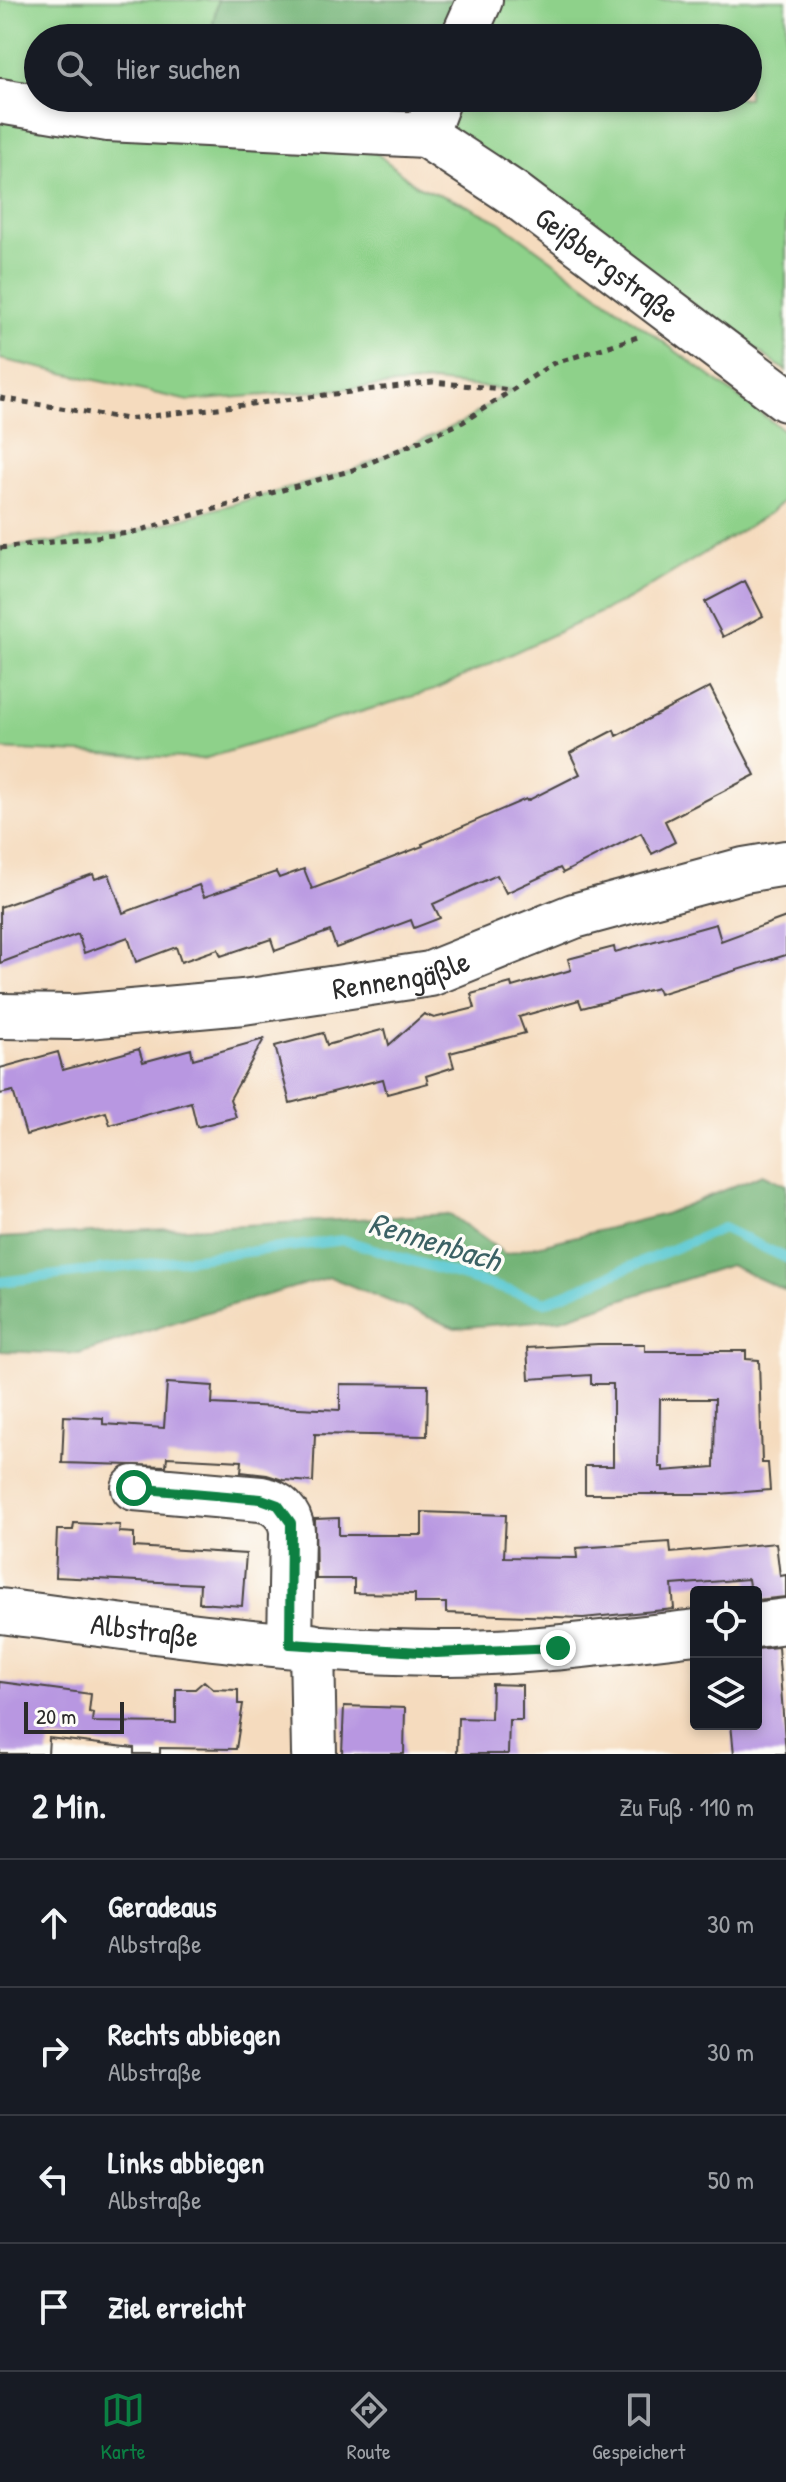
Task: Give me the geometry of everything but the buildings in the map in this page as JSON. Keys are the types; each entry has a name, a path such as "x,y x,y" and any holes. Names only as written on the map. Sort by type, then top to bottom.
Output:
{"street":[{"path":"469,24 480,0"},
{"path":"0,101 24,105"},
{"path":"66,112 108,119 432,116"},
{"name":"Geißbergstraße","path":"432,116 513,193 786,399"},
{"name":"Rennengäßle","path":"0,1016 76,1017 243,1002 430,974 574,916 744,870 786,863"},
{"path":"134,1488 261,1499 278,1505 291,1523 314,1754"},
{"name":"Albstraße","path":"0,1611 301,1645 436,1653 558,1648 690,1633"},
{"path":"762,1624 786,1621"}],"path":[{"path":"0,548 130,533 353,470 463,422 552,364 684,322"},
{"path":"0,398 127,419 433,382 512,390"}],"green space":[{"path":"0,0 218,0 213,24 24,24 24,94 0,89"},
{"path":"218,0 463,0 449,24 213,24"},
{"path":"504,0 786,0 786,371 447,138 452,112 762,112 762,24 489,24"},
{"path":"0,112 374,151 417,186 500,222 786,432 786,498 770,513 629,599 434,690 203,759 0,749 0,548 130,533 353,470 463,422 511,390 433,382 189,401 0,359"},
{"path":"193,112 402,112 400,116"},
{"path":"763,1174 786,1185 786,1291 730,1265 561,1319 455,1328 330,1277 190,1317 79,1354 0,1351 0,1238 450,1214 505,1254 665,1214"}],"waterway":[{"name":"Rennenbach","path":"0,1282 344,1240 546,1302 723,1228 786,1258"}],"route":[{"path":"134,1488 261,1499 278,1505 287,1514 292,1531 290,1644 436,1653 558,1648"}]}
